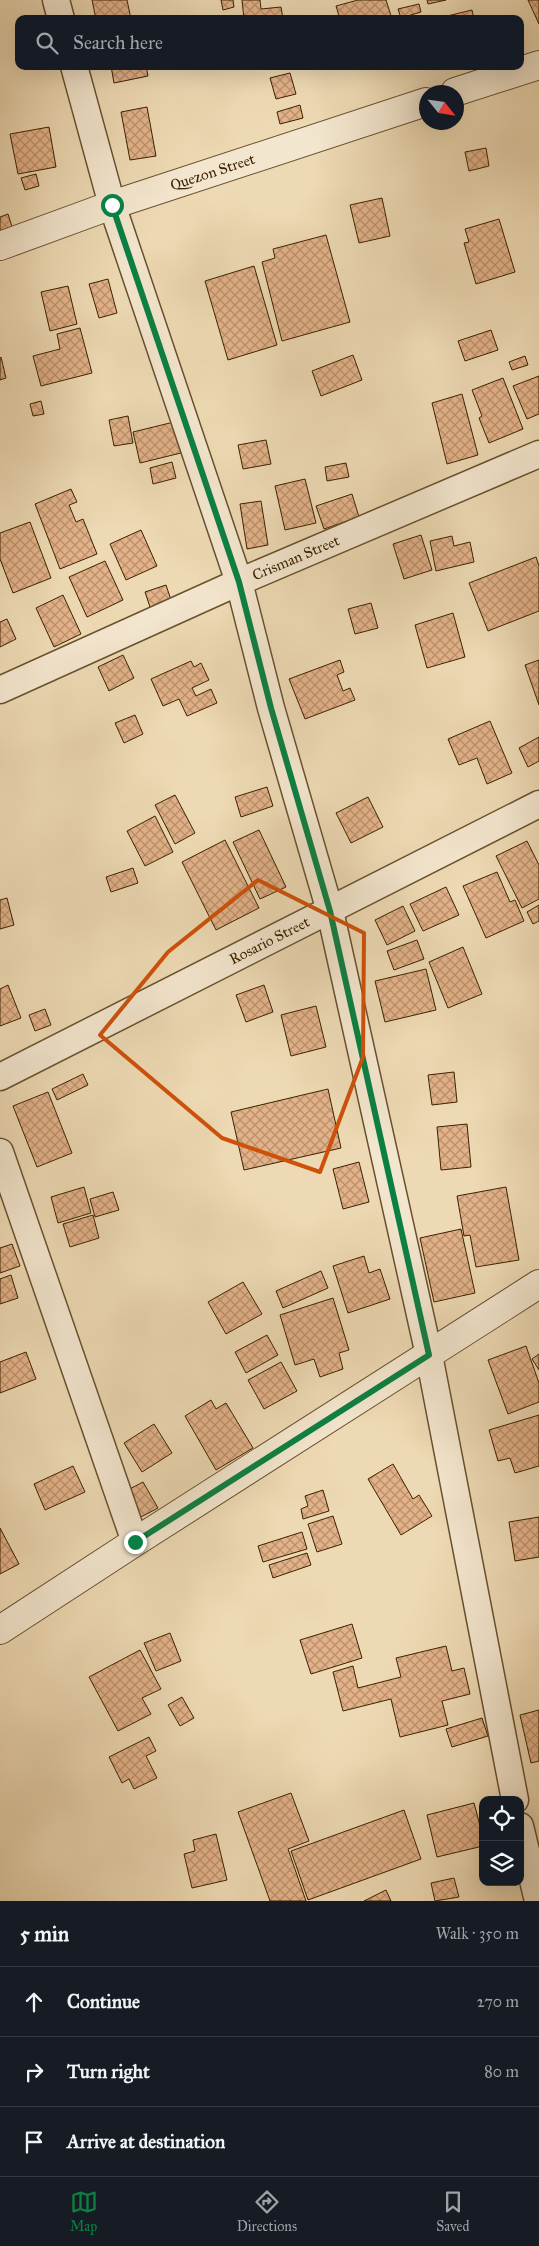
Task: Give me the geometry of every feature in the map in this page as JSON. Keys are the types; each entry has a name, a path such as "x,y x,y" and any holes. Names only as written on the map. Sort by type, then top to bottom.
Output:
{"street":[{"path":"56,0 60,15"},
{"path":"524,70 539,65"},
{"path":"75,70 112,205 239,582 271,708 330,911 429,1355 514,1796"},
{"path":"464,89 523,70"},
{"name":"Quezon Street","path":"0,246 112,205 419,104"},
{"name":"Crisman Street","path":"0,690 239,582 539,454"},
{"name":"Rosario Street","path":"0,1077 539,804"},
{"path":"0,1152 135,1542"},
{"path":"0,1630 539,1284"},
{"path":"527,1834 538,1901"}],"highlighted area":[{"path":"258,880 364,933 363,1057 320,1172 222,1138 100,1035 168,952"}],"building":[{"path":"92,0 127,0 130,15 95,15"},
{"path":"221,0 233,0 234,7 223,10"},
{"path":"242,0 260,0 261,9 281,7 282,15 244,15"},
{"path":"358,0 386,0 391,15 339,15 336,6"},
{"path":"427,0 446,0 428,4"},
{"path":"528,0 539,0 539,24"},
{"path":"419,4 421,12 411,15 400,15 398,9"},
{"path":"472,10 473,15 451,15"},
{"path":"112,70 147,70 148,76 114,83"},
{"path":"290,73 296,94 276,99 270,78"},
{"path":"300,105 303,118 280,124 277,112"},
{"path":"147,107 156,156 130,160 121,112"},
{"path":"49,127 56,167 18,174 10,134"},
{"path":"486,148 489,166 469,171 465,152"},
{"path":"36,174 39,186 25,190 21,178"},
{"path":"382,198 390,236 359,243 350,205"},
{"path":"8,214 15,236 0,241 0,217"},
{"path":"499,219 515,272 476,284 464,243 469,242 465,229"},
{"path":"326,235 350,322 282,341 262,262 275,258 273,249"},
{"path":"254,266 277,345 228,360 205,281"},
{"path":"108,279 117,313 99,318 89,284"},
{"path":"68,286 77,324 50,331 41,292"},
{"path":"80,328 92,373 41,386 33,356 60,349 57,334"},
{"path":"491,330 498,350 465,361 458,341"},
{"path":"353,355 362,380 321,396 312,371"},
{"path":"525,356 528,365 512,370 509,362"},
{"path":"0,358 6,378 0,380"},
{"path":"539,376 539,414 527,419 513,386"},
{"path":"503,378 523,429 489,443 479,418 482,416 472,390"},
{"path":"462,394 478,455 447,464 432,403"},
{"path":"41,401 44,414 33,416 30,404"},
{"path":"128,416 133,443 114,446 109,420"},
{"path":"178,421 185,452 140,463 133,432"},
{"path":"266,440 271,464 243,469 238,445"},
{"path":"172,462 176,478 153,484 150,468"},
{"path":"346,463 349,477 327,481 325,467"},
{"path":"305,479 316,523 285,530 275,486"},
{"path":"71,489 77,502 69,505 76,522 83,519 97,554 60,569 35,504"},
{"path":"352,494 359,517 324,529 316,506"},
{"path":"261,501 268,545 247,549 240,504"},
{"path":"30,522 51,578 13,593 0,559 0,533"},
{"path":"141,530 157,566 126,580 110,544"},
{"path":"421,535 432,570 404,579 393,544"},
{"path":"452,536 454,546 470,542 474,562 436,571 430,541"},
{"path":"536,557 539,566 539,611 488,631 469,583"},
{"path":"105,561 123,600 87,617 69,577"},
{"path":"166,585 172,603 151,610 145,592"},
{"path":"63,595 81,634 54,647 36,608"},
{"path":"371,603 378,628 355,634 348,609"},
{"path":"453,613 465,657 427,668 415,625"},
{"path":"7,619 16,639 0,647 0,622"},
{"path":"123,655 134,678 109,691 98,667"},
{"path":"340,660 344,672 337,675 343,691 350,688 355,700 305,719 289,679"},
{"path":"539,660 539,705 525,665"},
{"path":"191,661 194,667 201,663 209,680 192,688 196,696 211,689 217,703 187,716 179,699 163,706 151,679"},
{"path":"135,715 143,734 124,743 115,723"},
{"path":"490,721 512,773 487,784 477,758 459,765 448,739"},
{"path":"539,737 539,761 528,767 519,748"},
{"path":"267,787 273,806 241,817 235,797"},
{"path":"175,795 195,833 175,844 155,805"},
{"path":"368,797 383,827 351,843 336,813"},
{"path":"155,816 173,852 145,866 127,831"},
{"path":"259,830 286,887 260,899 233,842"},
{"path":"225,840 259,908 216,930 182,862"},
{"path":"527,841 539,865 539,899 522,908 496,856"},
{"path":"133,868 138,883 111,892 106,877"},
{"path":"497,872 510,902 515,900 524,921 486,938 463,886"},
{"path":"446,887 459,915 423,931 410,904"},
{"path":"7,898 14,925 0,929 0,900"},
{"path":"539,905 539,921 533,924 527,912"},
{"path":"403,906 415,931 387,945 375,920"},
{"path":"417,940 424,959 394,970 387,951"},
{"path":"463,947 482,994 448,1008 429,962"},
{"path":"426,969 436,1010 385,1022 375,981"},
{"path":"8,985 21,1018 0,1026 0,989"},
{"path":"264,985 273,1012 246,1022 236,995"},
{"path":"316,1006 326,1047 291,1056 281,1015"},
{"path":"45,1009 51,1025 35,1031 29,1015"},
{"path":"454,1072 457,1102 432,1105 428,1075"},
{"path":"83,1074 88,1085 57,1100 52,1089"},
{"path":"328,1089 341,1148 244,1170 231,1112"},
{"path":"48,1092 72,1153 37,1167 13,1106"},
{"path":"467,1124 471,1167 441,1170 437,1127"},
{"path":"359,1162 369,1202 343,1209 333,1169"},
{"path":"84,1187 91,1213 58,1223 51,1197"},
{"path":"506,1187 519,1260 476,1267 470,1235 464,1236 457,1196"},
{"path":"113,1192 119,1210 95,1217 90,1199"},
{"path":"93,1215 99,1238 70,1247 63,1224"},
{"path":"461,1229 475,1293 434,1302 420,1238"},
{"path":"12,1244 20,1266 0,1273 0,1248"},
{"path":"364,1256 369,1273 380,1269 390,1299 348,1313 333,1266"},
{"path":"321,1271 328,1288 283,1308 276,1291"},
{"path":"11,1275 18,1298 0,1304 0,1279"},
{"path":"243,1282 262,1314 226,1334 208,1302"},
{"path":"333,1298 349,1350 339,1353 343,1369 320,1377 314,1359 295,1365 280,1315"},
{"path":"267,1335 278,1355 246,1373 235,1352"},
{"path":"526,1346 539,1383 539,1402 508,1414 488,1360"},
{"path":"26,1352 36,1379 0,1393 0,1362"},
{"path":"539,1354 539,1370 532,1359"},
{"path":"281,1362 297,1391 264,1409 248,1380"},
{"path":"211,1400 216,1409 226,1403 253,1448 216,1470 185,1416"},
{"path":"539,1415 539,1466 515,1473 510,1458 498,1461 489,1430"},
{"path":"154,1424 172,1453 142,1472 124,1443"},
{"path":"393,1464 413,1499 419,1495 432,1516 401,1535 368,1479"},
{"path":"73,1466 85,1492 45,1510 34,1484"},
{"path":"143,1482 158,1508 139,1518 124,1492"},
{"path":"323,1490 329,1511 303,1519 301,1509 308,1506 305,1496"},
{"path":"333,1516 342,1544 317,1552 308,1524"},
{"path":"539,1517 539,1557 515,1561 509,1522"},
{"path":"0,1528 19,1564 0,1574"},
{"path":"302,1532 307,1549 263,1562 258,1546"},
{"path":"307,1553 311,1565 273,1578 269,1565"},
{"path":"352,1624 362,1658 311,1674 300,1640"},
{"path":"170,1633 181,1661 156,1671 144,1643"},
{"path":"446,1646 452,1671 464,1668 470,1694 442,1701 448,1725 400,1737 391,1699 343,1711 333,1672 353,1666 358,1688 401,1677 396,1658"},
{"path":"140,1650 161,1689 142,1698 151,1714 118,1731 89,1677"},
{"path":"182,1697 194,1718 180,1726 168,1705"},
{"path":"539,1710 539,1761 531,1763 520,1715"},
{"path":"482,1718 488,1736 452,1747 446,1729"},
{"path":"149,1737 156,1751 146,1756 157,1778 134,1789 129,1779 122,1783 109,1757"},
{"path":"291,1793 309,1841 288,1849 306,1901 270,1901 238,1812"},
{"path":"474,1803 479,1822 479,1847 437,1857 427,1815"},
{"path":"404,1810 421,1859 308,1900 291,1851"},
{"path":"216,1834 227,1880 192,1888 184,1854 195,1851 193,1840"},
{"path":"454,1878 459,1897 435,1901 431,1883"},
{"path":"386,1890 391,1901 364,1901"}],"route":[{"path":"112,205 239,582 271,708 330,911 429,1355 135,1542"}]}
